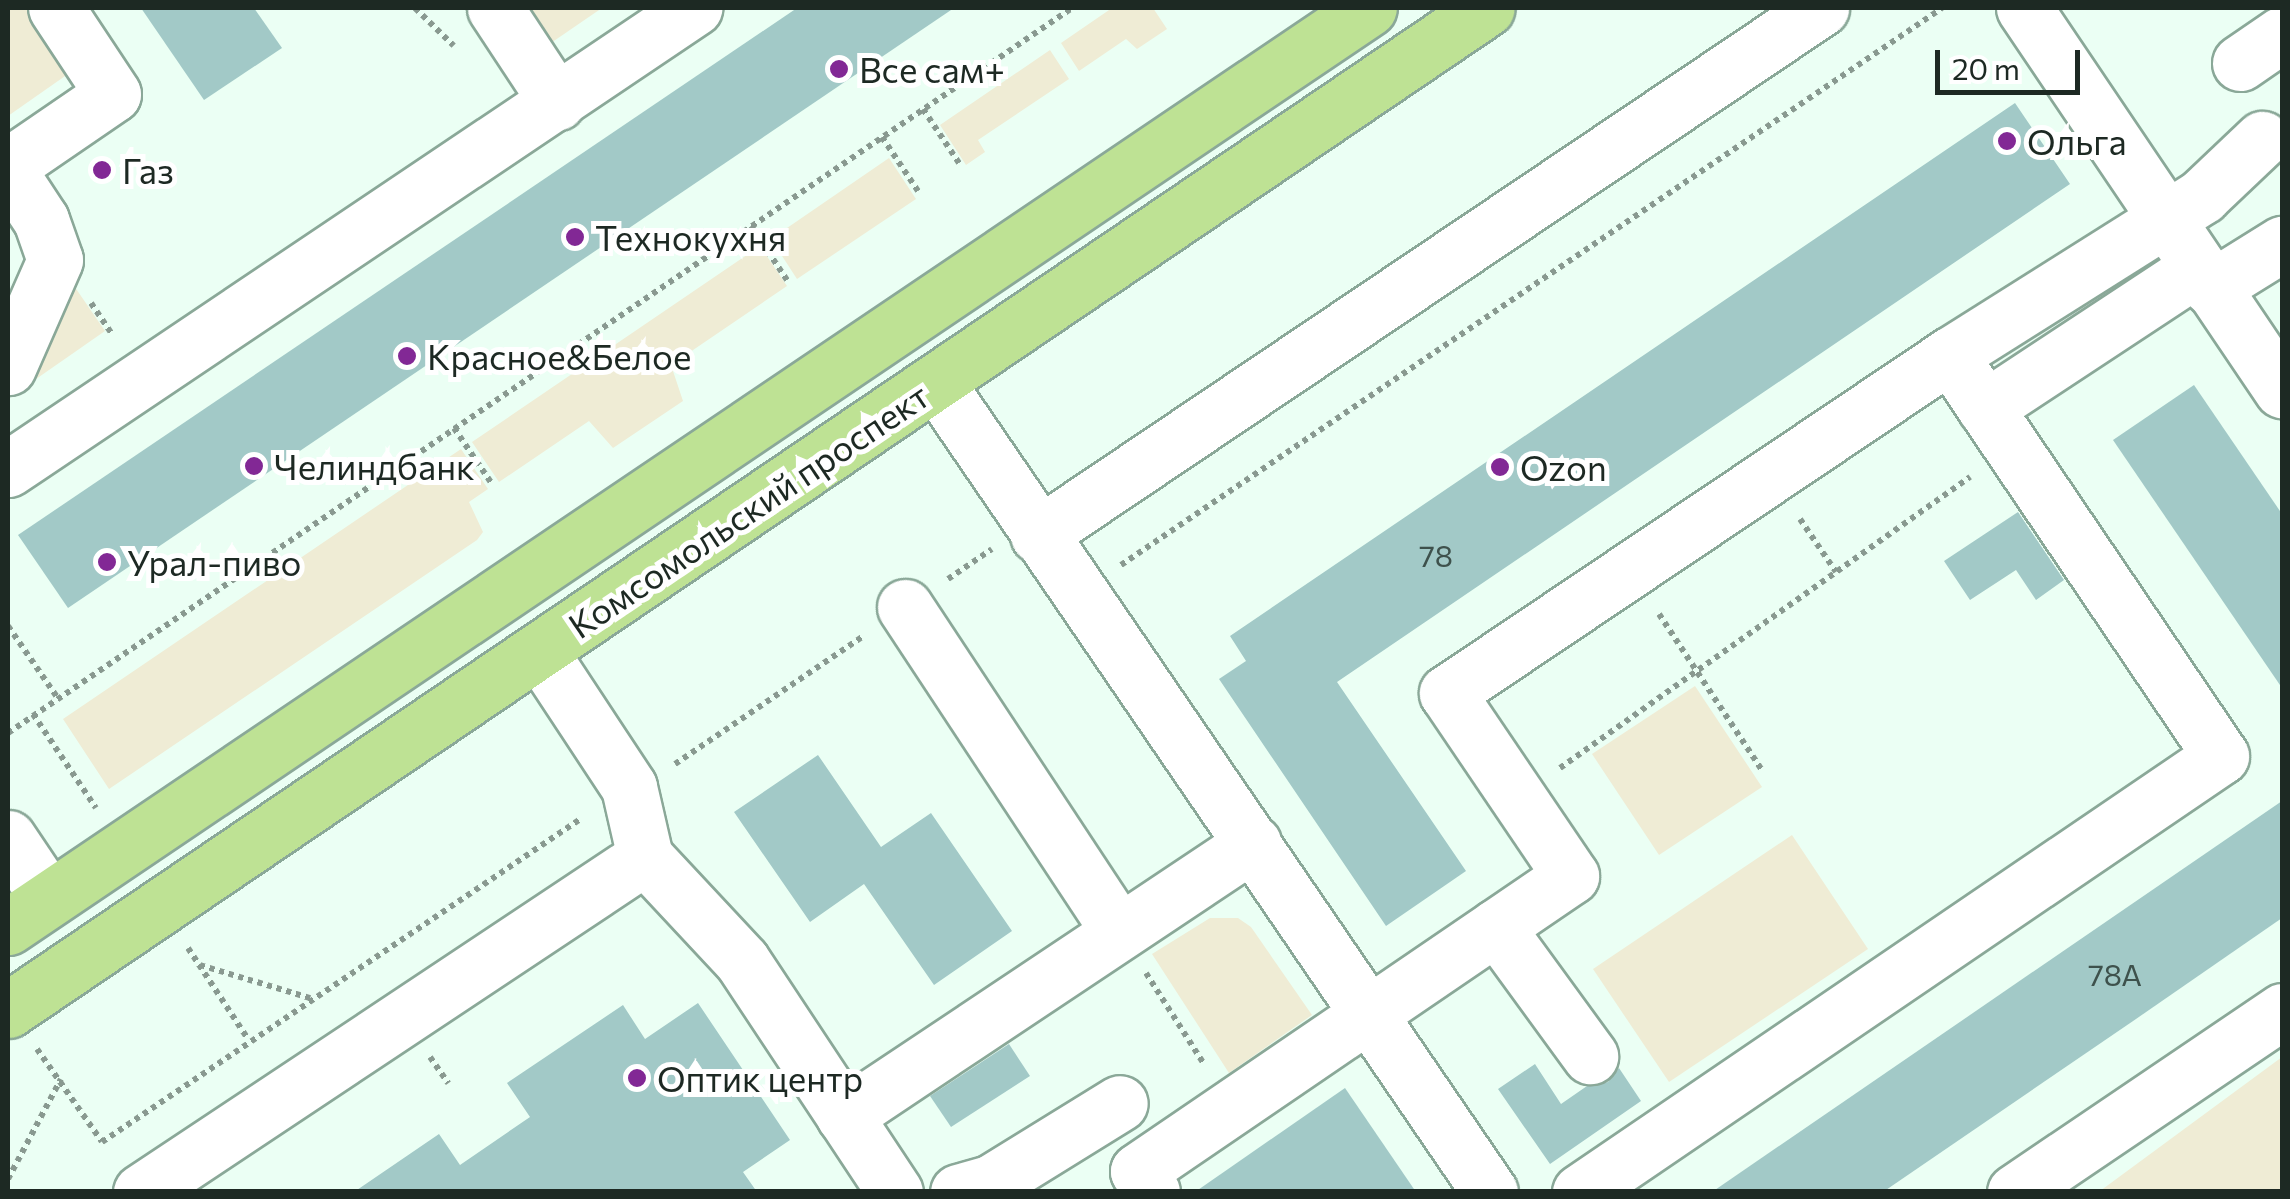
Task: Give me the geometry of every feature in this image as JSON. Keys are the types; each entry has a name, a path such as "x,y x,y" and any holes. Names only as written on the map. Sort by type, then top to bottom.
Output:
{"main road":[{"name":"Комсомольский проспект","path":"28,913 1369,8"},
{"path":"1176,218 1150,221 1141,212 1141,199 1414,8"},
{"name":"Комсомольский проспект","path":"18,1025 87,957 1486,8"},
{"path":"242,851 204,860 196,851 196,830 259,781 297,730"},
{"path":"28,913 87,957"}],"lane":[{"path":"8,366 54,260 41,220 8,168 113,94 56,8"},
{"path":"495,8 557,102"},
{"path":"8,469 694,8"},
{"path":"1034,529 1821,8"},
{"path":"2024,8 2282,390"},
{"path":"1998,428 2188,254 2202,196 2272,156"},
{"path":"1152,1192 1138,1172 1571,876 1447,694 1950,355 2188,254 2282,244"},
{"path":"1580,1192 2222,756 1950,355"},
{"path":"936,382 1490,1192"},
{"path":"906,608 1119,932"},
{"path":"540,652 629,787 645,857 742,961 895,1192"},
{"path":"8,838 28,913"},
{"path":"844,1116 1253,843"},
{"path":"141,1192 645,857"},
{"path":"1496,927 1590,1056"},
{"path":"2015,1192 2282,1011"},
{"path":"958,1192 992,1182 1120,1103"}],"path":[{"path":"8,733 1072,8"},
{"path":"1079,594 1942,8"},
{"path":"923,110 959,163"},
{"path":"882,137 918,191"},
{"path":"751,226 787,280"},
{"path":"454,428 492,484"},
{"path":"1518,798 1836,572 1998,428"},
{"path":"1770,475 1836,572"},
{"path":"18,1025 61,1078 102,1142 310,998 629,787 654,778 906,608 1034,529"},
{"path":"1630,570 1762,772"},
{"path":"8,626 57,697"},
{"path":"1119,932 1232,1107"},
{"path":"199,965 310,998"},
{"path":"8,1179 61,1078"}],"shaded area":[{"path":"8,8 39,8 78,67 8,116"},
{"path":"528,8 602,8 548,45"},
{"path":"1112,8 1153,8 1167,29 1137,49 1126,39 1079,71 1061,43"},
{"path":"1050,50 1069,79 978,140 985,152 966,165 940,125"},
{"path":"889,158 916,199 797,279 771,239"},
{"path":"760,246 787,286 671,365 683,401 613,448 589,421 499,482 472,442"},
{"path":"70,280 105,331 16,393"},
{"path":"461,449 488,489 469,502 483,532 477,540 109,789 63,719"},
{"path":"1695,686 1762,787 1659,855 1592,754"},
{"path":"1792,835 1868,949 1669,1082 1593,969"},
{"path":"1210,918 1238,918 1251,927 1312,1015 1229,1073 1152,954"},
{"path":"2282,1057 2282,1191 2100,1191"}],"building":[{"path":"141,8 254,8 282,48 204,100"},
{"path":"797,8 954,8 68,608 18,535"},
{"path":"2015,103 2070,184 1337,682 1466,871 1386,926 1219,679 1246,661 1230,636"},
{"path":"2194,385 2282,514 2282,688 2113,440"},
{"path":"2018,512 2064,580 2036,600 2016,570 1970,600 1944,561"},
{"path":"818,755 881,847 931,813 1012,931 934,985 864,884 810,922 734,812"},
{"path":"2282,801 2282,918 2136,1019 1883,1192 1712,1192"},
{"path":"698,1003 790,1140 743,1172 757,1192 354,1192 439,1134 460,1165 530,1117 507,1083 623,1005 645,1039"},
{"path":"1009,1044 1030,1076 951,1127 930,1096"},
{"path":"1535,1064 1561,1104 1587,1086 1608,1082 1619,1068 1641,1101 1550,1164 1498,1089"},
{"path":"1345,1088 1416,1192 1195,1192"}],"place":[{"name":"Все сам+","path":"839,69"},
{"name":"Ольга","path":"2007,141"},
{"name":"Газ","path":"102,170"},
{"name":"Технокухня","path":"575,237"},
{"name":"Красное&Белое","path":"407,356"},
{"name":"Челиндбанк","path":"254,466"},
{"name":"Ozon","path":"1500,467"},
{"name":"Урал-пиво","path":"107,562"},
{"name":"Оптик центр","path":"637,1078"}]}
